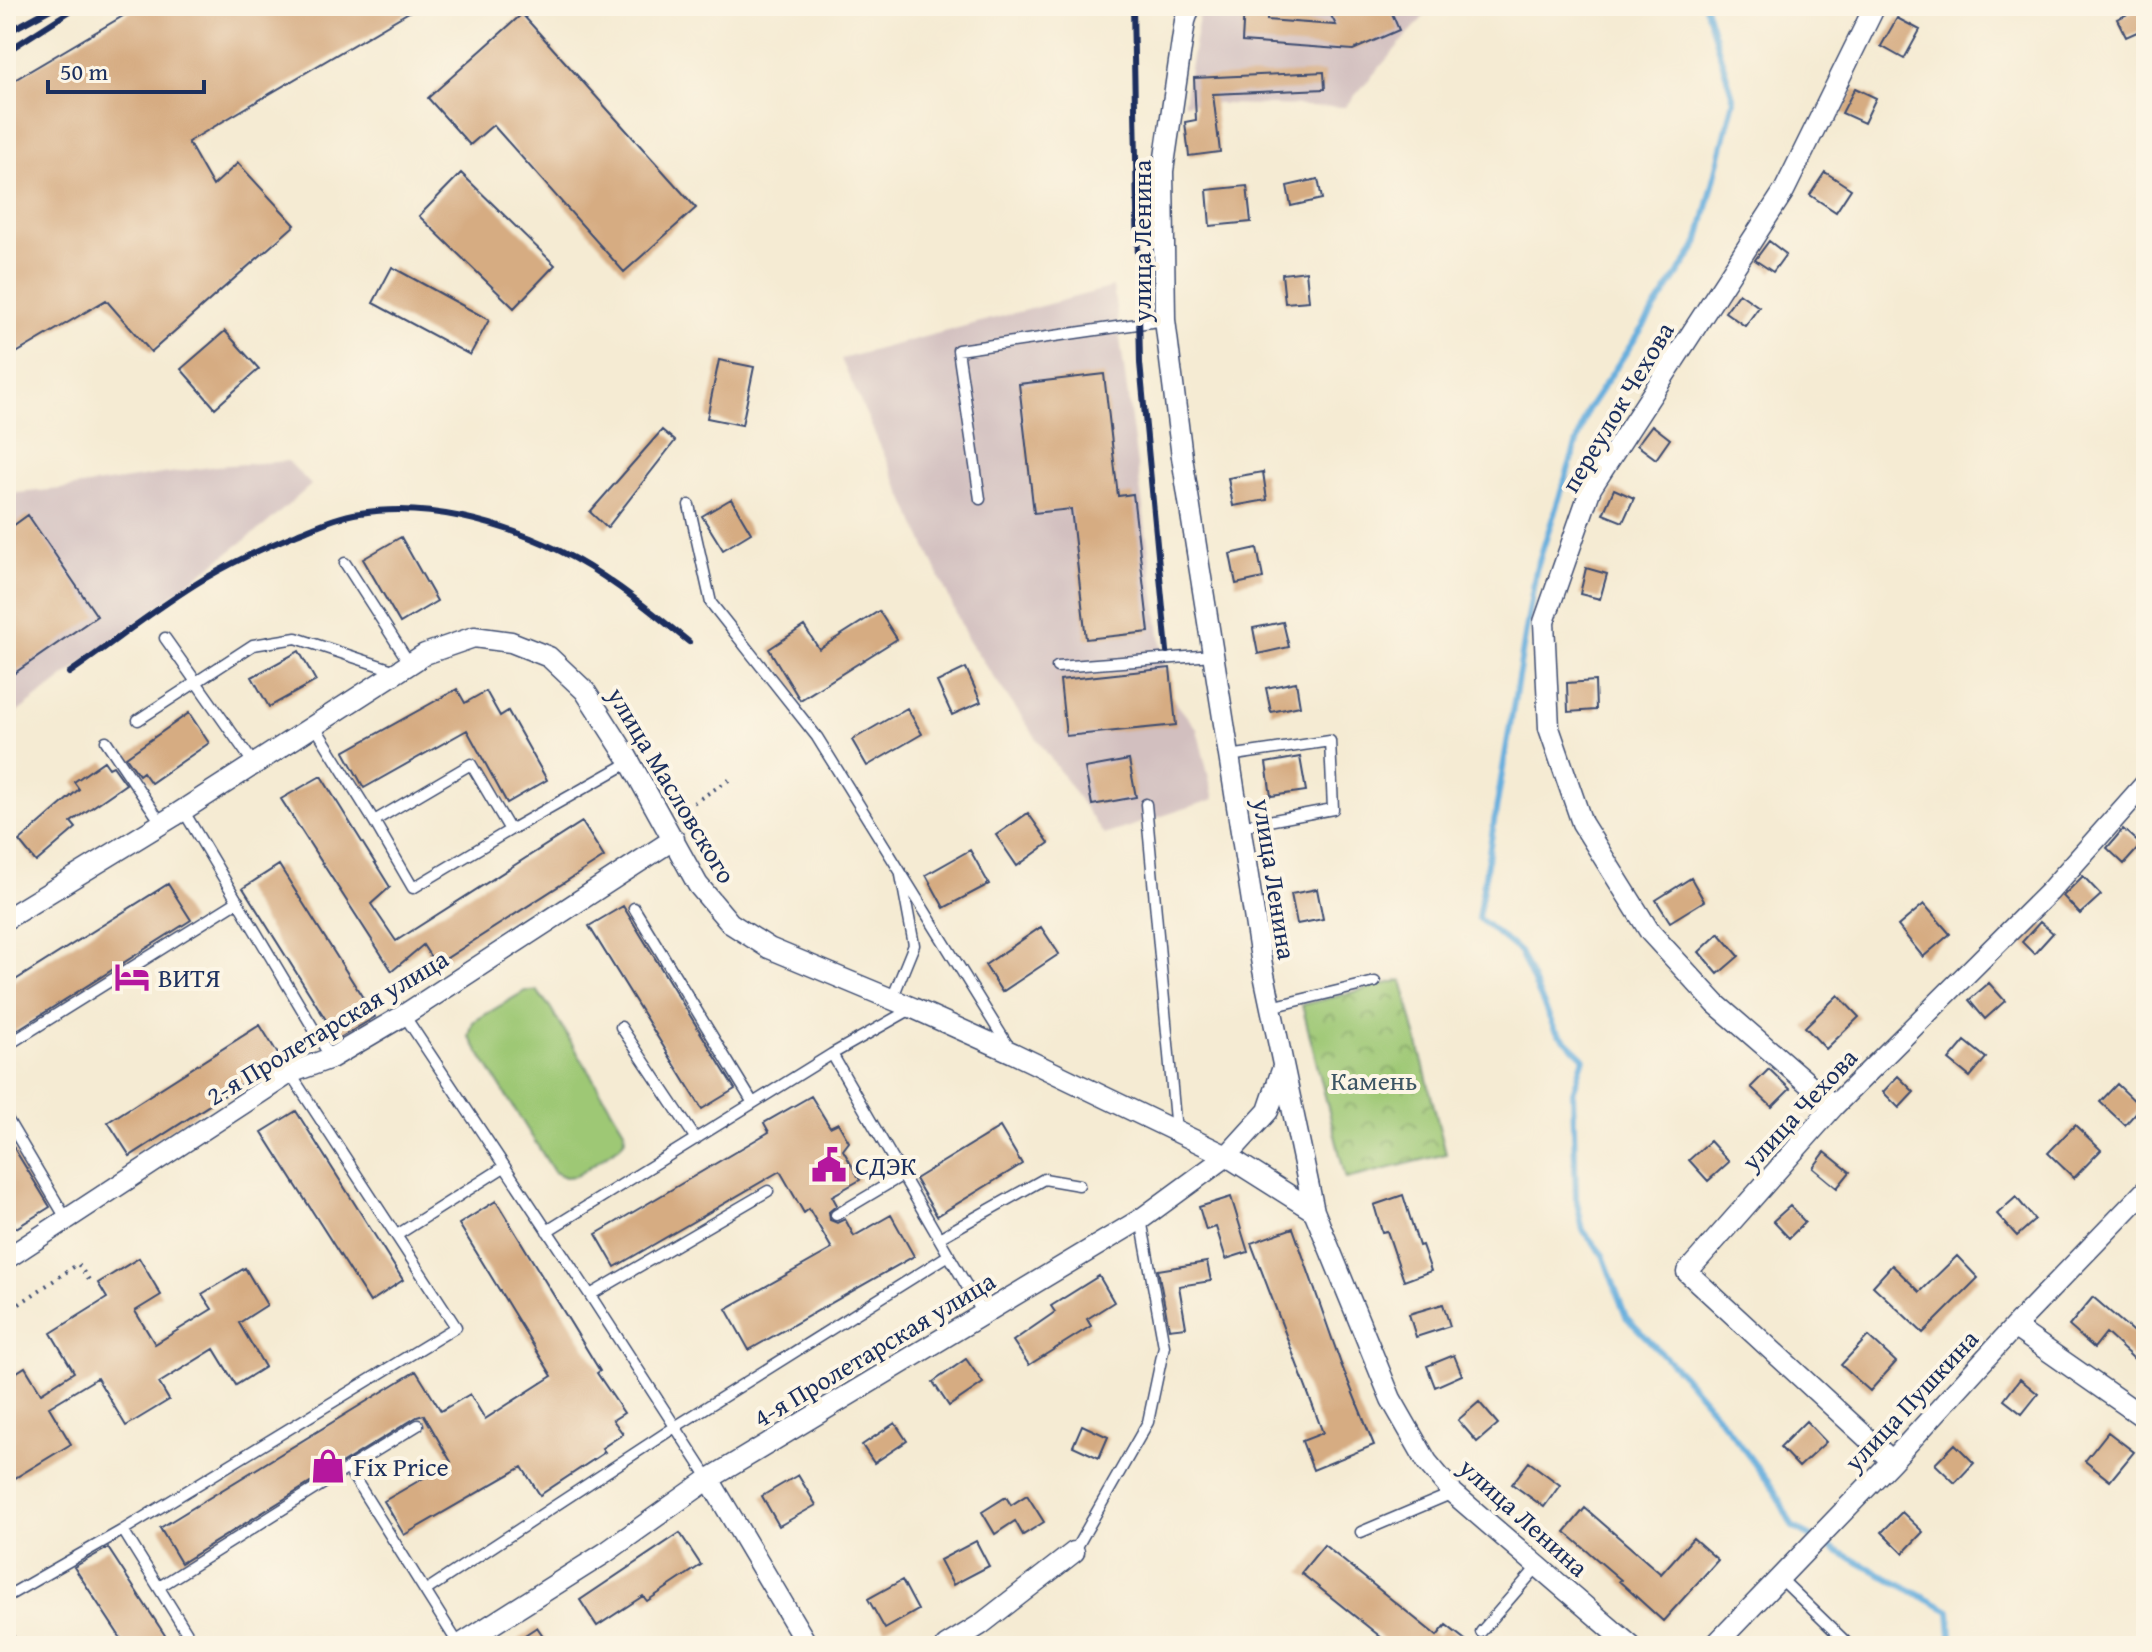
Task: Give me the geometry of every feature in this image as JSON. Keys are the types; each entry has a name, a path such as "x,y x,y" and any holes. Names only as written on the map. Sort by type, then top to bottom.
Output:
{"street":[{"name":"улица Ленина","path":"1190,6 1185,21 1163,171 1165,320 1182,457 1229,756 1271,1007 1314,1211 1391,1399 1427,1462 1453,1493 1631,1646"},
{"name":"переулок Чехова","path":"1834,1106 1716,1004 1650,932 1582,823 1549,728 1544,622 1591,488 1784,191 1875,6"},
{"name":"улица Масловского","path":"6,919 162,824 425,654 474,637 511,642 549,657 585,691 630,762 698,885 730,923 769,948 1013,1053 1227,1156 1314,1211"},
{"name":"улица Чехова","path":"1892,1461 1687,1272 1834,1106 2049,892 2146,783"},
{"name":"2-я Пролетарская улица","path":"6,1258 290,1073 331,1058 404,1015 674,839"},
{"name":"4-я Пролетарская улица","path":"459,1646 605,1553 709,1479 1141,1219 1227,1156 1268,1111 1283,1067"},
{"name":"улица Пушкина","path":"1714,1646 2146,1190"},
{"path":"2014,1327 2146,1419"},
{"path":"709,1479 808,1646"},
{"path":"946,1646 980,1625 1074,1552"}],"lane":[{"path":"980,499 958,350 1165,320"},
{"path":"689,505 711,603 817,737 1013,1053"},
{"path":"345,563 404,668"},
{"path":"165,638 254,764"},
{"path":"138,720 253,645 296,638 404,668"},
{"path":"1057,667 1213,655"},
{"path":"314,725 413,888 630,762"},
{"path":"106,741 162,824"},
{"path":"1229,756 1330,741 1333,809 1241,826"},
{"path":"374,821 471,764 510,830"},
{"path":"1146,804 1176,1133"},
{"path":"183,810 331,1058"},
{"path":"892,999 914,945 900,869"},
{"path":"6,1046 238,901"},
{"path":"634,908 753,1103"},
{"path":"1271,1007 1375,982"},
{"path":"547,1231 832,1054 913,1008"},
{"path":"404,1015 709,1479"},
{"path":"621,1027 696,1139"},
{"path":"832,1054 983,1314"},
{"path":"6,1597 123,1530 456,1327 290,1073"},
{"path":"6,1117 67,1220"},
{"path":"397,1235 504,1167"},
{"path":"836,1215 903,1175"},
{"path":"939,1238 1044,1179 1079,1185"},
{"path":"590,1295 768,1191"},
{"path":"1074,1552 1148,1422 1164,1346 1141,1219"},
{"path":"425,1591 675,1427 949,1255"},
{"path":"159,1587 418,1425"},
{"path":"348,1468 459,1646"},
{"path":"1361,1532 1453,1493"},
{"path":"123,1530 195,1646"},
{"path":"1481,1632 1538,1566"},
{"path":"1779,1577 1850,1646"},
{"path":"6,1634 13,1646"}],"path":[{"path":"687,807 732,778"},
{"path":"6,1313 78,1264 92,1284"}],"shaded area":[{"path":"1201,6 1433,6 1345,107 1184,103"},
{"path":"1113,287 1168,693 1197,729 1214,799 1104,835 968,640 841,359"},
{"path":"288,461 311,485 265,525 6,721 6,494 217,466"}],"green space":[{"name":"Камень","path":"1402,980 1446,1154 1346,1179 1302,1005"},
{"path":"525,991 537,991 550,1007 624,1130 625,1139 620,1146 576,1176 565,1177 554,1172 469,1036 473,1022"}],"building":[{"path":"140,6 419,6 188,142 213,186 238,163 295,225 151,352 106,300 6,359 6,85"},
{"path":"1244,6 1268,6 1267,20 1336,25 1326,6 1389,6 1399,30 1353,50 1242,42"},
{"path":"2142,7 2146,28 2126,37 2117,19"},
{"path":"522,14 696,208 624,272 493,125 470,145 428,98"},
{"path":"1897,18 1920,30 1904,59 1881,46"},
{"path":"1324,72 1325,89 1213,94 1220,152 1189,156 1185,122 1196,120 1194,78"},
{"path":"1855,88 1876,98 1864,123 1842,113"},
{"path":"1825,172 1851,189 1836,212 1810,195"},
{"path":"461,173 555,265 514,308 419,216"},
{"path":"1318,179 1322,199 1291,206 1287,186"},
{"path":"1247,186 1251,222 1210,226 1207,190"},
{"path":"1769,241 1786,254 1773,272 1755,260"},
{"path":"392,267 489,320 470,355 373,303"},
{"path":"1306,271 1309,301 1285,303 1282,274"},
{"path":"1739,293 1759,307 1745,326 1725,312"},
{"path":"225,331 259,369 215,408 181,369"},
{"path":"719,360 754,367 742,425 707,418"},
{"path":"1104,374 1118,496 1133,494 1149,632 1086,639 1071,509 1034,513 1019,384"},
{"path":"1652,425 1670,439 1656,459 1637,445"},
{"path":"662,430 675,441 607,528 590,512"},
{"path":"1263,472 1267,500 1233,506 1228,478"},
{"path":"1614,489 1634,498 1623,522 1603,514"},
{"path":"731,499 751,533 723,550 702,516"},
{"path":"28,515 97,616 6,679 6,531"},
{"path":"401,537 437,601 400,623 363,559"},
{"path":"1257,548 1263,578 1236,584 1230,554"},
{"path":"1586,568 1607,574 1600,599 1580,594"},
{"path":"879,611 897,639 800,700 769,649 804,626 819,649"},
{"path":"1283,622 1289,647 1258,654 1253,628"},
{"path":"299,651 316,681 269,707 252,677"},
{"path":"966,668 981,702 952,715 937,682"},
{"path":"1170,668 1176,725 1066,736 1060,680"},
{"path":"1595,681 1596,710 1568,712 1567,683"},
{"path":"1296,682 1300,706 1271,712 1266,688"},
{"path":"457,689 465,703 486,691 500,716 508,711 547,780 507,803 467,730 364,788 344,752"},
{"path":"907,708 922,734 867,766 852,740"},
{"path":"189,713 209,743 151,783 143,772 139,775 126,757"},
{"path":"1300,757 1306,791 1271,796 1266,763"},
{"path":"1129,760 1136,797 1092,805 1085,768"},
{"path":"104,761 109,768 113,766 126,784 71,822 76,828 36,862 19,841 79,789 74,782"},
{"path":"321,776 390,887 371,904 396,941 582,822 604,857 436,965 423,945 392,971 281,799"},
{"path":"1028,813 1049,843 1017,866 996,835"},
{"path":"2123,829 2141,845 2124,864 2107,848"},
{"path":"970,850 989,884 944,908 926,875"},
{"path":"279,865 375,1017 338,1039 243,888"},
{"path":"2083,876 2101,895 2080,914 2063,896"},
{"path":"1691,878 1704,901 1670,922 1656,900"},
{"path":"168,884 191,920 6,1037 6,986"},
{"path":"1317,889 1323,919 1297,924 1291,894"},
{"path":"1924,904 1950,934 1923,957 1898,926"},
{"path":"623,906 735,1089 702,1109 589,926"},
{"path":"2040,922 2053,933 2034,954 2022,942"},
{"path":"1041,927 1059,954 1002,992 985,965"},
{"path":"1719,933 1739,956 1718,974 1699,952"},
{"path":"1989,983 2005,1001 1985,1019 1969,1000"},
{"path":"1838,995 1859,1017 1826,1049 1805,1027"},
{"path":"260,1025 281,1059 130,1156 108,1122"},
{"path":"1965,1041 1986,1058 1970,1077 1949,1060"},
{"path":"1769,1069 1790,1089 1772,1107 1751,1087"},
{"path":"1898,1076 1914,1092 1899,1108 1883,1092"},
{"path":"2117,1084 2141,1107 2125,1125 2100,1102"},
{"path":"811,1096 830,1127 838,1123 849,1142 843,1150 860,1180 832,1196 837,1205 829,1212 830,1220 837,1223 845,1219 854,1236 891,1215 914,1256 749,1350 726,1309 832,1249 809,1209 804,1213 780,1171 615,1267 596,1234 769,1132 764,1123"},
{"path":"296,1111 403,1280 370,1302 262,1132"},
{"path":"2075,1125 2101,1150 2074,1178 2048,1153"},
{"path":"1000,1127 1022,1164 937,1216 915,1179"},
{"path":"6,1135 50,1207 16,1228 6,1211"},
{"path":"1710,1141 1729,1162 1708,1181 1689,1160"},
{"path":"1825,1152 1850,1172 1837,1188 1813,1168"},
{"path":"1403,1195 1419,1246 1422,1245 1431,1271 1404,1281 1387,1231 1382,1232 1374,1205"},
{"path":"1231,1197 1248,1252 1226,1259 1216,1227 1206,1230 1199,1207"},
{"path":"2016,1197 2035,1220 2017,1236 1997,1214"},
{"path":"496,1201 600,1371 597,1373 624,1413 613,1420 623,1434 602,1448 605,1452 540,1495 522,1467 404,1535 384,1501 451,1462 424,1415 417,1417 181,1563 160,1528 416,1371 441,1411 470,1394 485,1419 552,1376 459,1224"},
{"path":"1790,1206 1805,1222 1789,1238 1773,1221"},
{"path":"1293,1228 1341,1364 1374,1445 1313,1470 1302,1441 1323,1433 1251,1243"},
{"path":"1957,1256 1978,1278 1923,1333 1873,1286 1892,1265 1920,1292"},
{"path":"139,1258 161,1295 135,1311 155,1344 212,1309 202,1294 245,1268 267,1305 239,1323 265,1367 236,1385 214,1349 159,1383 169,1400 126,1426 97,1378 49,1407 71,1444 15,1478 6,1463 6,1379 25,1367 41,1393 74,1372 51,1333 107,1298 98,1283"},
{"path":"1207,1262 1211,1281 1179,1286 1186,1327 1169,1329 1158,1270"},
{"path":"1099,1276 1114,1302 1087,1319 1091,1326 1029,1365 1013,1341 1055,1312 1051,1306"},
{"path":"2093,1297 2146,1343 2146,1370 2106,1333 2094,1348 2069,1326"},
{"path":"1443,1304 1450,1326 1416,1337 1409,1314"},
{"path":"1868,1336 1896,1362 1870,1391 1841,1365"},
{"path":"1454,1355 1462,1375 1435,1387 1427,1366"},
{"path":"966,1359 983,1383 949,1406 933,1382"},
{"path":"2020,1379 2038,1394 2022,1414 2004,1400"},
{"path":"1479,1402 1498,1424 1477,1442 1458,1420"},
{"path":"1806,1421 1826,1442 1799,1467 1780,1447"},
{"path":"895,1423 907,1441 874,1463 862,1445"},
{"path":"1082,1425 1108,1437 1099,1458 1073,1446"},
{"path":"2108,1432 2134,1452 2110,1481 2085,1461"},
{"path":"1955,1444 1974,1463 1955,1483 1935,1464"},
{"path":"1529,1462 1560,1485 1544,1507 1512,1484"},
{"path":"798,1475 816,1505 779,1526 762,1496"},
{"path":"1027,1495 1044,1522 1023,1535 1015,1521 995,1534 982,1512 1006,1497 1011,1505"},
{"path":"1585,1508 1661,1574 1693,1538 1718,1560 1663,1621 1565,1532"},
{"path":"1902,1512 1923,1532 1903,1553 1882,1532"},
{"path":"680,1533 701,1565 647,1601 643,1596 597,1626 580,1600"},
{"path":"976,1541 989,1566 953,1585 940,1560"},
{"path":"1324,1545 1437,1636 1446,1625 1473,1646 1392,1646 1301,1573"},
{"path":"108,1548 172,1646 126,1646 74,1567"},
{"path":"902,1580 918,1610 885,1629 868,1599"},
{"path":"537,1627 550,1646 508,1646"}],"waterway":[{"path":"1705,6 1734,100 1698,244 1587,411 1536,570 1478,918 1520,952 1555,1030 1584,1058 1573,1092 1576,1198 1583,1230 1603,1255 1626,1317 1682,1374 1727,1427 1774,1490 1793,1527 1949,1611 1952,1646"}],"railway":[{"path":"6,33 56,6"},
{"path":"6,52 78,6"},
{"path":"1133,6 1140,363 1167,651"},
{"path":"69,673 169,601 238,561 336,519 385,510 462,517 537,541 611,581 689,642"}],"place":[{"name":"ВИТЯ","path":"132,977"},
{"name":"СДЭК","path":"829,1165"},
{"name":"Fix Price","path":"328,1466"}]}
